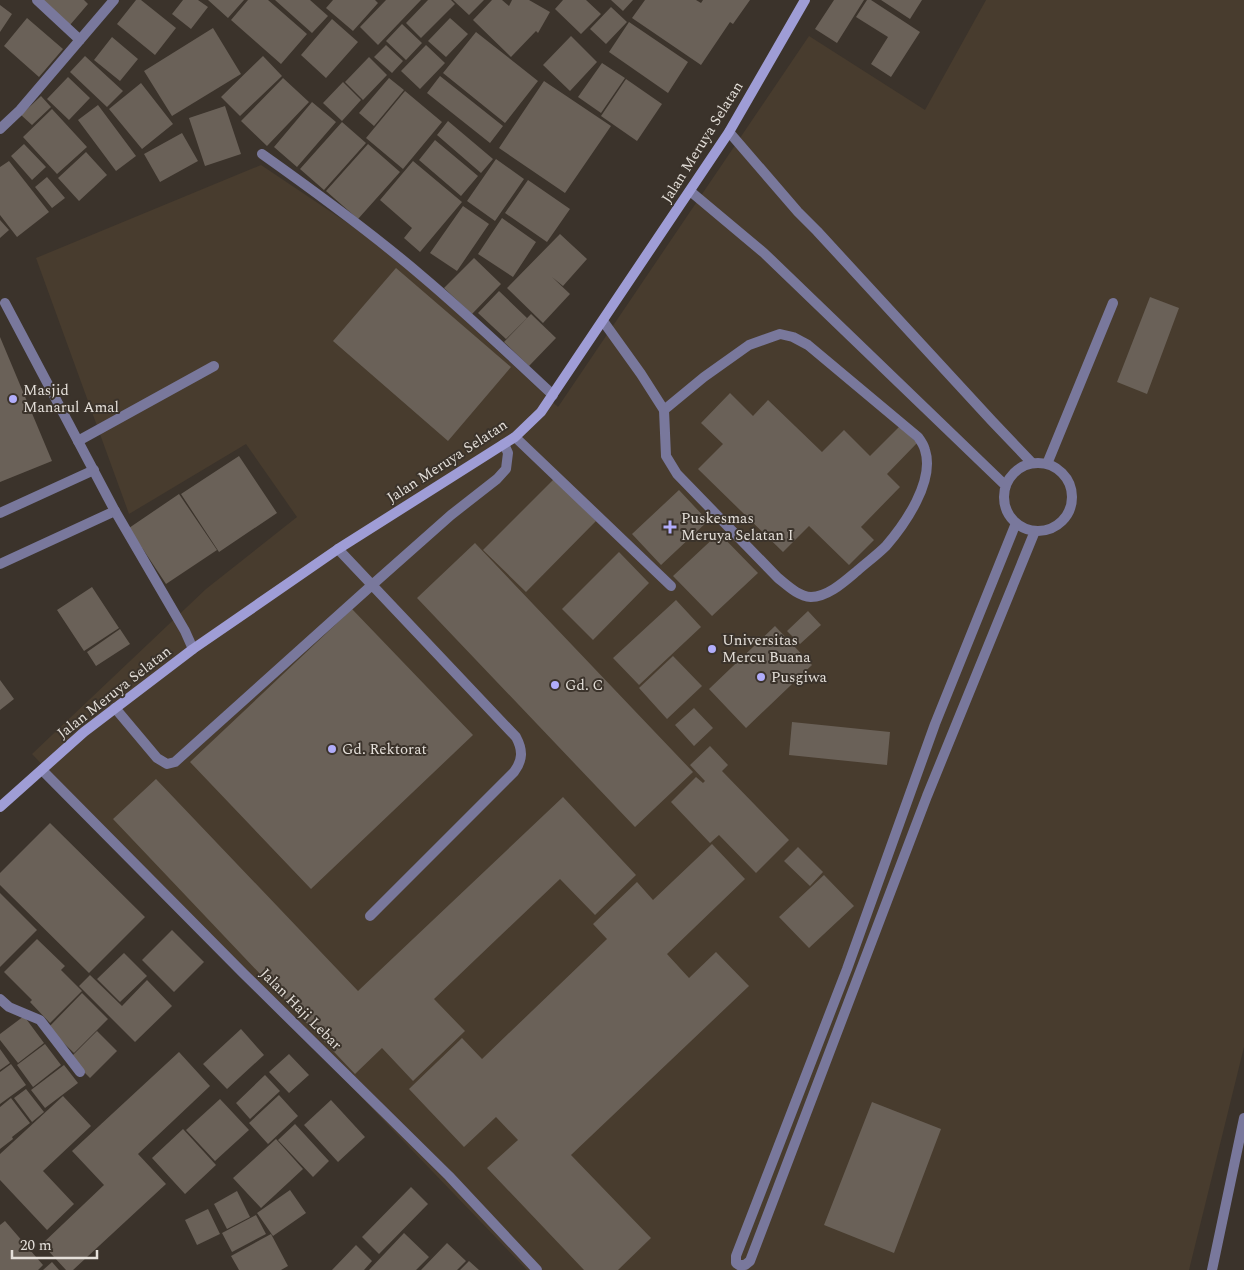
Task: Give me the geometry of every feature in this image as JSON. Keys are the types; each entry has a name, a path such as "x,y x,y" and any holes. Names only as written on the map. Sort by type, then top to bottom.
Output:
{"main road":[{"name":"Jalan Meruya Selatan","path":"0,807 84,732 193,650 338,549 515,437 540,412 729,132 805,0"}],"street":[{"path":"37,0 80,40"},
{"path":"0,129 20,110 114,0"},
{"path":"729,132 798,212 818,231 1032,463"},
{"path":"262,154 314,191 422,276 483,329 553,395"},
{"path":"690,191 764,253 1006,486"},
{"path":"5,303 115,510 185,631 193,650"},
{"path":"1047,464 1113,303"},
{"path":"603,321 664,410 666,456 677,474 778,578 794,591 811,597 825,594 844,582 885,547 908,517 922,489 927,470 926,451 918,437 808,345 793,337 780,334 749,345 704,377 664,410"},
{"path":"78,441 214,366"},
{"path":"515,437 671,586"},
{"path":"115,708 158,758 167,764 175,762 372,585 452,515 497,479 506,468 508,453 504,444"},
{"path":"1032,463 1047,464 1059,470 1069,482 1072,496 1070,509 1062,522 1050,529 1035,531 1016,523 1008,512 1004,499 1006,486 1010,478 1023,466 1032,463"},
{"path":"0,513 94,470"},
{"path":"0,564 115,510"},
{"path":"1016,523 934,724 853,953 736,1256 736,1263 740,1266 750,1261 927,796 1035,531"},
{"path":"338,549 516,737 522,751 520,765 514,772 370,916"},
{"name":"Jalan Haji Lebar","path":"42,770 242,973 449,1176 537,1270"},
{"path":"0,999 9,1007 40,1020 80,1072"},
{"path":"1212,1270 1244,1118"}],"shaded area":[{"name":"Universitas Mercu Buana","path":"986,0 1244,0 1244,1047 1189,1270 527,1270 32,754 206,589 297,517 246,444 129,514 36,258 261,165 394,254 558,407 809,36 925,110"}],"building":[{"path":"41,0 84,0 88,4 70,25"},
{"path":"136,0 141,0 176,28 155,55 117,24"},
{"path":"183,0 198,0 208,7 191,29 172,14"},
{"path":"208,0 244,0 228,18"},
{"path":"248,0 268,0 307,34 281,64 231,20"},
{"path":"275,0 310,0 328,16 312,33"},
{"path":"333,0 375,0 378,3 353,31 326,8"},
{"path":"386,0 421,0 378,45 360,27"},
{"path":"428,0 451,0 455,4 421,38 406,23"},
{"path":"453,0 484,0 469,15"},
{"path":"492,0 502,0 509,6 512,0 529,0 550,12 538,33 536,31 511,57 473,20"},
{"path":"563,0 586,0 601,14 581,34 555,9"},
{"path":"611,0 633,0 623,11"},
{"path":"645,0 696,0 701,3 703,0 750,0 733,24 730,22 701,65 632,18"},
{"path":"834,0 864,0 837,43 815,29"},
{"path":"867,0 871,0 920,32 891,77 871,64 888,37 856,17"},
{"path":"881,0 922,0 910,19"},
{"path":"0,5 12,14 0,32"},
{"path":"611,7 627,22 606,44 590,29"},
{"path":"27,18 63,49 39,77 4,46"},
{"path":"450,18 468,34 446,57 428,41"},
{"path":"332,19 358,42 326,78 301,55"},
{"path":"629,22 688,62 668,93 609,52"},
{"path":"402,24 422,43 406,60 386,41"},
{"path":"213,28 241,74 172,116 144,71"},
{"path":"476,32 538,81 505,123 443,73"},
{"path":"571,36 597,62 570,91 543,65"},
{"path":"112,37 138,59 120,81 94,60"},
{"path":"386,45 403,61 392,73 374,57"},
{"path":"426,45 445,63 420,89 401,71"},
{"path":"85,56 123,91 107,107 70,72"},
{"path":"263,56 282,76 240,116 221,97"},
{"path":"369,57 387,75 363,100 345,82"},
{"path":"602,63 625,78 601,113 578,97"},
{"path":"440,76 503,126 490,143 427,93"},
{"path":"68,77 90,98 69,120 47,99"},
{"path":"283,78 309,102 267,146 241,121"},
{"path":"389,78 404,90 374,126 359,113"},
{"path":"626,79 662,104 637,141 601,116"},
{"path":"544,81 611,126 565,193 499,148"},
{"path":"343,82 361,100 342,121 323,103"},
{"path":"141,83 173,124 142,149 109,109"},
{"path":"405,91 442,122 403,169 366,138"},
{"path":"41,96 51,107 32,125 21,115"},
{"path":"312,102 336,122 297,167 274,147"},
{"path":"98,105 136,156 116,171 78,120"},
{"path":"225,106 241,154 205,166 189,118"},
{"path":"52,109 87,147 57,174 23,137"},
{"path":"448,121 493,159 481,173 437,135"},
{"path":"342,122 366,143 324,190 300,169"},
{"path":"182,133 198,161 160,182 144,154"},
{"path":"435,140 478,176 461,196 419,160"},
{"path":"24,144 46,167 32,180 11,156"},
{"path":"368,144 400,172 358,219 326,191"},
{"path":"86,152 107,175 79,201 58,178"},
{"path":"496,159 524,179 495,221 467,201"},
{"path":"9,161 49,212 17,237 0,215 0,167"},
{"path":"413,161 462,202 420,252 404,238 412,228 380,200"},
{"path":"47,177 65,198 52,208 35,187"},
{"path":"528,180 570,209 547,242 505,213"},
{"path":"463,206 489,224 457,271 430,253"},
{"path":"502,218 536,242 513,277 478,254"},
{"path":"0,220 9,230 0,238"},
{"path":"560,234 587,259 563,286 552,277 570,294 543,323 507,288"},
{"path":"474,258 501,284 472,314 444,288"},
{"path":"396,268 511,367 448,441 333,341"},
{"path":"499,291 527,318 506,339 478,313"},
{"path":"1150,297 1179,308 1147,394 1117,382"},
{"path":"531,314 556,338 529,366 504,342"},
{"name":"Masjid Manarul Amal","path":"0,337 52,461 0,482"},
{"path":"730,393 753,416 768,400 822,452 844,430 870,456 900,426 917,443 887,474 900,487 861,527 874,540 849,565 809,526 783,552 698,469 723,444 701,423"},
{"path":"239,456 277,513 219,552 181,494"},
{"path":"554,479 596,521 526,592 483,550"},
{"name":"Puskesmas Meruya Selatan I","path":"679,490 708,521 661,565 632,534"},
{"path":"179,494 217,550 166,584 129,528"},
{"path":"719,533 758,573 712,616 673,576"},
{"name":"Gd. C","path":"475,543 693,772 635,827 417,598"},
{"path":"619,552 649,583 593,640 562,609"},
{"path":"92,587 119,628 84,651 57,610"},
{"path":"676,600 701,627 639,685 613,658"},
{"name":"Gd. Rektorat","path":"352,609 473,735 311,889 190,762"},
{"path":"808,611 821,625 800,644 787,631"},
{"name":"Pusgiwa","path":"775,626 812,665 746,728 709,689"},
{"path":"120,629 130,644 96,666 87,652"},
{"path":"673,656 702,686 667,719 639,688"},
{"path":"0,680 14,699 0,710"},
{"path":"694,708 713,728 694,746 675,725"},
{"path":"792,722 890,732 887,765 789,755"},
{"path":"710,746 728,765 722,771 789,840 756,873 719,835 710,843 671,802 696,777 703,783 705,781 690,765"},
{"path":"156,779 358,991 563,797 636,875 595,915 560,879 434,999 465,1031 413,1081 382,1048 355,1074 113,819"},
{"path":"50,823 145,917 89,973 0,885 0,873"},
{"path":"712,844 745,879 667,954 689,978 716,952 749,986 571,1155 651,1238 618,1270 584,1270 487,1168 518,1140 496,1117 464,1147 409,1089 462,1038 482,1059 607,939 593,924 637,882 653,900"},
{"path":"798,847 823,872 810,886 784,861"},
{"path":"824,875 854,906 809,948 779,917"},
{"path":"0,893 37,930 0,967"},
{"path":"172,930 204,962 174,992 142,960"},
{"path":"37,939 65,966 61,970 82,991 50,1023 30,1002 32,1000 4,972"},
{"path":"124,953 147,976 120,1002 97,979"},
{"path":"90,975 122,1006 147,980 172,1006 135,1042 79,986"},
{"path":"82,993 108,1019 74,1053 48,1028"},
{"path":"24,1016 44,1043 18,1063 0,1040 0,1034"},
{"path":"241,1029 264,1055 227,1089 203,1064"},
{"path":"97,1031 117,1051 90,1078 70,1058"},
{"path":"45,1044 61,1065 33,1087 17,1065"},
{"path":"0,1049 10,1063 0,1070"},
{"path":"179,1052 210,1086 138,1154 166,1184 73,1270 66,1270 42,1244 104,1185 72,1151"},
{"path":"289,1054 309,1075 289,1093 269,1072"},
{"path":"11,1064 26,1085 0,1104 0,1072"},
{"path":"64,1065 78,1083 45,1108 31,1090"},
{"path":"265,1075 280,1091 250,1119 236,1103"},
{"path":"26,1089 44,1112 32,1122 14,1098"},
{"path":"279,1095 298,1116 268,1144 249,1123"},
{"path":"63,1096 91,1126 43,1171 74,1204 47,1230 0,1180 0,1154"},
{"path":"11,1098 30,1123 0,1149 0,1107"},
{"path":"220,1099 249,1130 215,1161 186,1130"},
{"path":"331,1100 365,1137 338,1162 304,1125"},
{"path":"872,1102 941,1129 894,1253 824,1225"},
{"path":"295,1124 329,1161 313,1177 278,1140"},
{"path":"183,1129 216,1165 185,1194 152,1158"},
{"path":"276,1139 303,1169 261,1208 233,1178"},
{"path":"411,1187 428,1204 379,1254 362,1237"},
{"path":"290,1190 306,1213 273,1236 257,1213"},
{"path":"237,1191 250,1217 227,1229 214,1204"},
{"path":"208,1209 220,1234 197,1245 185,1220"},
{"path":"256,1215 266,1234 232,1252 222,1233"},
{"path":"5,1221 43,1265 38,1270 0,1270 0,1225"},
{"path":"404,1233 429,1257 416,1270 369,1270"},
{"path":"271,1234 288,1266 281,1270 239,1270 231,1256"},
{"path":"447,1243 466,1261 457,1270 421,1270"},
{"path":"356,1245 372,1261 364,1270 332,1270"},
{"path":"469,1261 479,1270 460,1270"},
{"path":"52,1262 59,1270 43,1270"}],"place":[{"name":"Masjid Manarul Amal","path":"13,399"},
{"name":"Puskesmas Meruya Selatan I","path":"670,527"},
{"name":"Universitas Mercu Buana","path":"712,649"},
{"name":"Pusgiwa","path":"761,677"},
{"name":"Gd. C","path":"555,685"},
{"name":"Gd. Rektorat","path":"332,749"}]}
